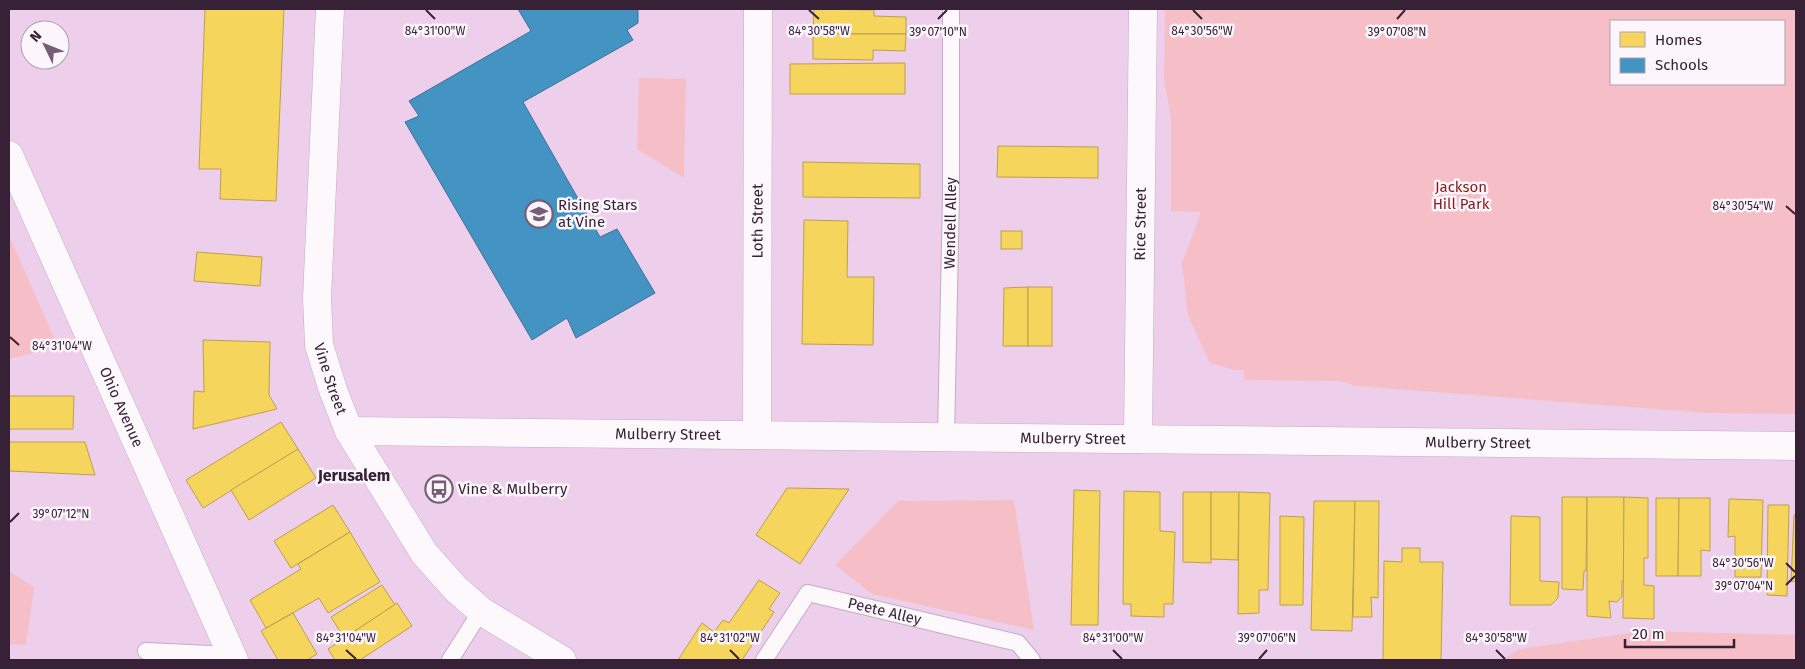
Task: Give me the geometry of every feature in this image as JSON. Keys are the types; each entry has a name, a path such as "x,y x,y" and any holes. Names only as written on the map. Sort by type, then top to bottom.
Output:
{"street":[{"name":"Vine Street","path":"330,9 317,298 319,346 332,390 349,430 424,553 455,588 481,611 562,660"},
{"name":"Loth Street","path":"757,435 758,9"},
{"name":"Rice Street","path":"1138,439 1143,9"},
{"name":"Ohio Avenue","path":"9,154 233,658"},
{"name":"Mulberry Street","path":"349,430 1796,446"}],"lane":[{"name":"Wendell Alley","path":"946,437 951,196 951,9"},
{"name":"Peete Alley","path":"764,660 808,593 1018,643 1032,660"},
{"path":"450,660 481,611"},
{"path":"146,651 233,658"}],"green space":[{"name":"Jackson Hill Park","path":"1165,9 1796,9 1796,414 1708,413 1356,386 1341,381 1244,380 1244,370 1234,370 1210,363 1188,316 1182,263 1201,212 1171,211 1171,118 1164,80"},
{"path":"639,78 686,79 684,178 637,149"},
{"path":"9,235 58,347 9,359"},
{"path":"1014,500 1034,630 872,594 835,565 898,501"},
{"path":"9,571 34,587 26,645 9,644"},
{"path":"1643,631 1796,635 1796,660 1501,660 1520,649"}],"building: Homes":[{"path":"205,9 284,9 276,201 220,199 221,169 199,169"},
{"path":"814,9 874,10 874,16 906,17 906,34 813,34"},
{"path":"813,34 906,34 905,51 873,50 873,60 813,59"},
{"path":"905,63 905,94 790,94 790,64"},
{"path":"998,146 1098,147 1098,178 997,177"},
{"path":"803,162 920,164 920,198 803,197"},
{"path":"804,220 848,221 847,277 874,277 873,345 802,344"},
{"path":"1001,231 1022,231 1022,249 1001,249"},
{"path":"197,252 262,257 260,286 194,281"},
{"path":"1028,287 1028,346 1003,346 1004,288"},
{"path":"1028,287 1052,287 1052,346 1028,346"},
{"path":"203,340 270,342 269,395 277,409 193,429 194,391 204,392"},
{"path":"9,396 74,396 73,429 9,429"},
{"path":"281,422 298,449 203,508 186,480"},
{"path":"9,442 85,442 95,475 9,471"},
{"path":"298,449 316,478 249,520 231,490"},
{"path":"787,488 849,489 800,564 756,535"},
{"path":"1074,490 1100,491 1098,625 1071,625"},
{"path":"1124,491 1160,492 1160,531 1175,532 1173,604 1164,604 1164,617 1131,616 1131,604 1123,604"},
{"path":"1183,492 1211,492 1211,563 1183,562"},
{"path":"1211,492 1239,492 1238,560 1211,559"},
{"path":"1239,492 1270,493 1268,590 1259,590 1259,613 1238,614"},
{"path":"1562,497 1587,497 1586,571 1584,571 1583,590 1562,589"},
{"path":"1587,497 1624,497 1624,581 1622,581 1622,596 1617,602 1609,601 1611,618 1587,616"},
{"path":"1624,497 1648,498 1648,558 1644,558 1644,585 1654,586 1654,619 1623,618"},
{"path":"1656,498 1679,498 1678,576 1656,576"},
{"path":"1679,498 1710,498 1710,551 1701,550 1701,576 1678,576"},
{"path":"1729,499 1763,500 1761,577 1735,577 1735,536 1728,537"},
{"path":"1314,501 1355,501 1352,631 1311,630"},
{"path":"1355,501 1379,501 1378,598 1371,597 1372,617 1353,617"},
{"path":"333,505 350,532 291,568 274,541"},
{"path":"1768,505 1789,505 1787,596 1767,595"},
{"path":"1794,515 1796,515 1796,581 1791,582"},
{"path":"1280,516 1304,517 1303,605 1280,605"},
{"path":"1511,516 1540,517 1540,581 1559,582 1558,598 1551,605 1510,605"},
{"path":"350,532 380,582 328,613 319,598 266,628 250,600 301,569 298,564"},
{"path":"1402,548 1420,548 1420,562 1443,562 1441,660 1383,660 1384,561 1402,562"},
{"path":"759,580 780,593 769,609 774,612 742,660 678,660 702,623 714,632 723,620 729,623"},
{"path":"382,585 395,605 344,638 331,617"},
{"path":"397,603 412,626 360,660 335,660 328,649"},
{"path":"293,613 317,654 307,660 278,660 261,631"}],"building: Schools":[{"path":"518,9 638,9 638,23 627,30 633,40 523,102 600,237 617,229 655,293 576,338 567,318 532,340 405,122 419,116 409,101 531,31"}],"place":[{"name":"Rising Stars at Vine","path":"539,214"},
{"name":"Vine & Mulberry","path":"439,489"}],"district":[{"name":"Jerusalem","path":"354,475"}]}
